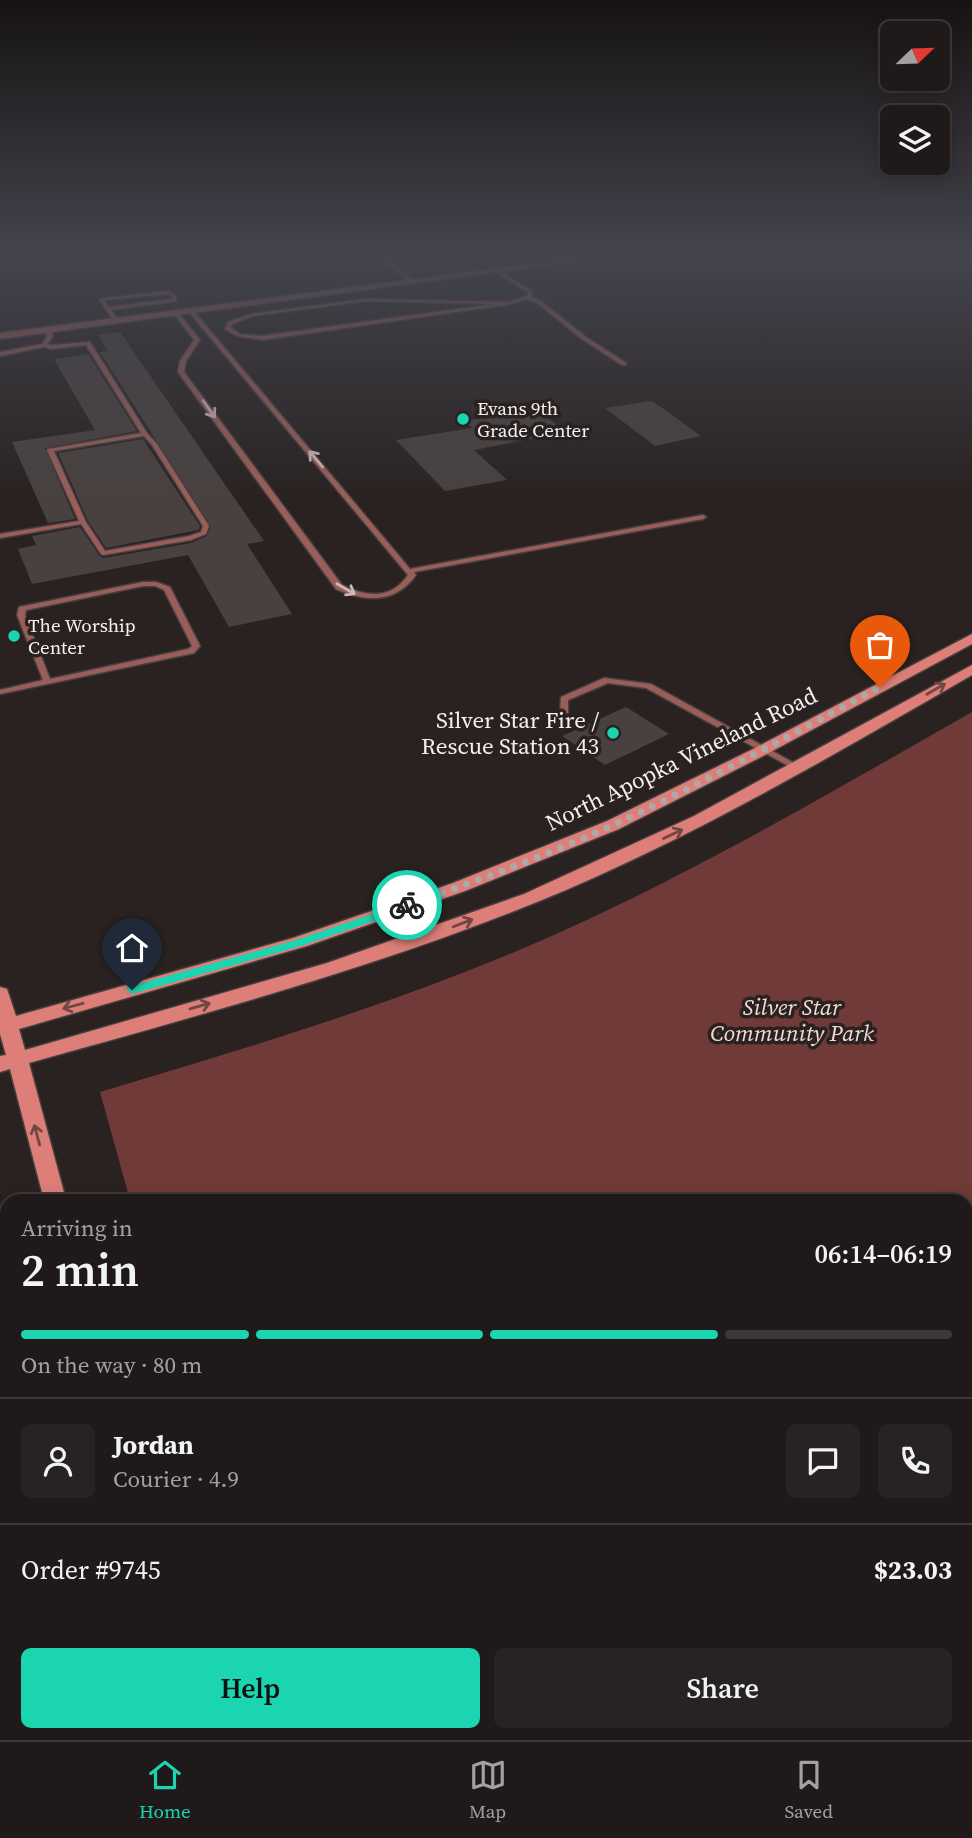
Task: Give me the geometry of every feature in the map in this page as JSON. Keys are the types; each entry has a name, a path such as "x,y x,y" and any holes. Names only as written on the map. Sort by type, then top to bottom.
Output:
{"main road":[{"name":"North Apopka Vineland Road","path":"4,1026 300,942 459,887 613,825 765,749 972,638"},
{"path":"8,1062 400,947 532,897 666,838 799,768 972,669"},
{"path":"0,994 8,1062 53,1194"}],"lane":[{"path":"0,354 35,349 44,345 49,335"},
{"path":"193,335 197,340 183,361 181,372 340,587 351,594 382,597 401,590 412,575 211,335"},
{"path":"241,335 262,338 282,335"},
{"path":"580,335 624,364"},
{"path":"44,345 52,347 88,343 206,526 204,533 191,538 103,552 83,522 50,450 145,434"},
{"path":"408,571 640,531 703,517"},
{"path":"0,536 83,522"},
{"path":"0,692 191,650 196,646 167,589 156,584 143,584 32,606 22,609 20,615 47,681"},
{"path":"564,713 564,699 607,680 648,686 799,768"}],"green space":[{"name":"Silver Star Community Park","path":"972,712 972,1194 128,1194 100,1092 387,1001 500,958 662,883 818,800"}],"building":[{"path":"98,335 122,335 264,541 247,544 292,614 229,627 188,555 32,584 18,549 36,545 32,536 80,527 103,558 191,543 207,536 211,527 100,352 108,351"},
{"path":"88,354 137,431 45,448 75,519 48,523 12,442 95,430 54,359"},
{"path":"651,401 701,436 655,446 605,408"},
{"path":"537,409 565,432 474,450 507,480 445,491 396,440 472,428 464,421"},
{"path":"143,439 200,526 199,530 106,548 88,521 58,453"},
{"path":"626,707 669,734 605,765 562,736"}],"way so far":[{"path":"407,905 613,825 759,752 880,687"}],"place":[{"name":"Evans 9th Grade Center","path":"463,419"},
{"name":"The Worship Center","path":"14,636"},
{"name":"Silver Star Fire / Rescue Station 43","path":"613,733"}],"route":[{"path":"132,990 300,942 407,905"}]}
